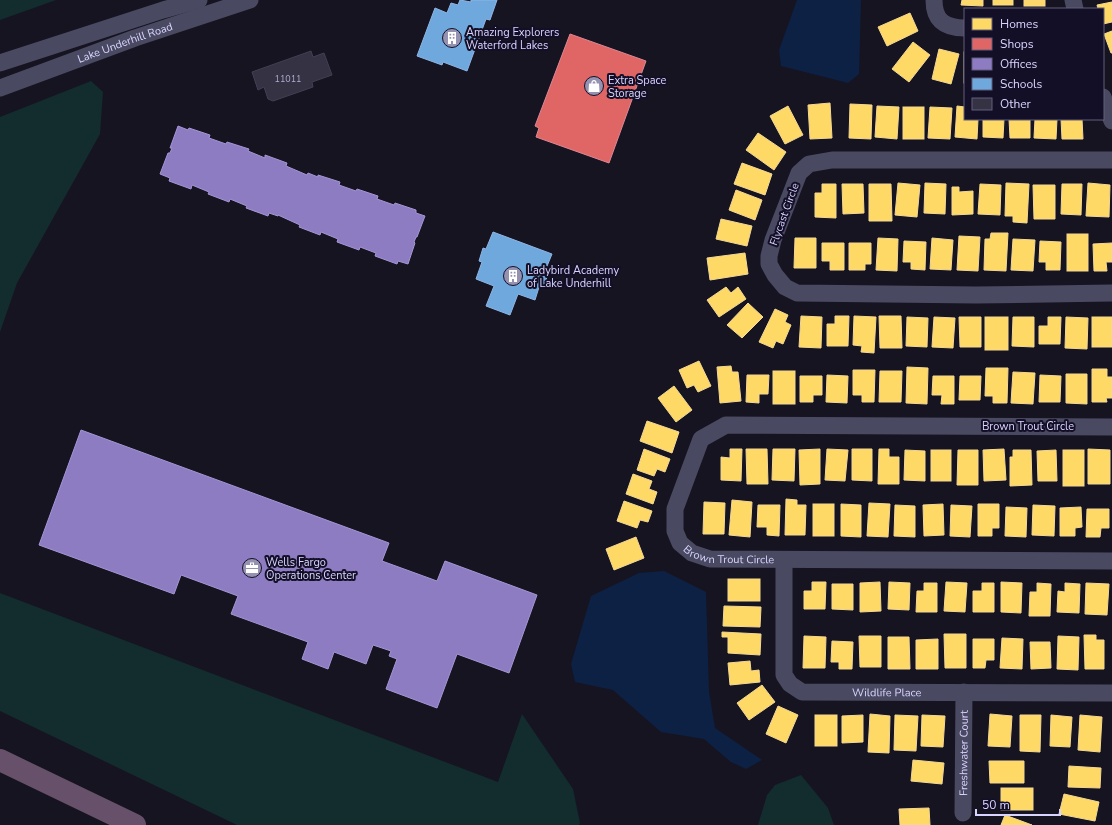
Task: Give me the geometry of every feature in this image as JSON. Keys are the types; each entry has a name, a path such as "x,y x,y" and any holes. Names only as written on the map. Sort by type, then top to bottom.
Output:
{"highway":[{"path":"0,760 135,825"}],"street":[{"name":"Lake Underhill Road","path":"0,63 163,10 199,0"},
{"name":"Lake Underhill Road","path":"0,88 134,38 250,0"},
{"path":"934,0 936,14 943,23 952,27 964,28"},
{"path":"1104,100 1112,122"},
{"name":"Flycast Circle","path":"1112,160 832,160 809,164 799,173 773,240 769,256 769,264 775,275 785,287 797,293 976,295 1112,293"},
{"name":"Brown Trout Circle","path":"1112,427 726,425 701,439 675,509 675,531 680,543 692,553 710,559 1112,561"},
{"name":"Wildlife Place","path":"784,560 784,675 790,684 802,692 1112,693"},
{"name":"Freshwater Court","path":"963,813 964,692"}],"green space":[{"path":"0,0 56,0 0,20"},
{"path":"91,81 103,92 100,134 17,283 0,332 0,117"},
{"path":"0,593 498,782 522,714 573,789 580,823 579,825 237,825 0,711"},
{"path":"801,775 828,808 834,825 758,825 767,795 775,785"}],"water":[{"path":"797,0 861,0 859,74 848,83 781,66 779,50"},
{"path":"664,571 706,592 709,692 715,728 762,760 746,769 731,762 704,739 661,732 613,690 575,682 571,664 591,596 639,573"}],"building: Homes":[{"path":"962,0 983,0 983,6 961,5"},
{"path":"993,0 1013,0 1013,5 993,5"},
{"path":"1024,0 1045,0 1045,6 1024,6"},
{"path":"1112,2 1112,22 1104,24 1104,8 1098,8 1097,5"},
{"path":"910,13 918,31 887,46 878,27"},
{"path":"1112,31 1112,53 1111,53 1104,34"},
{"path":"913,42 930,55 909,82 892,69"},
{"path":"939,49 959,54 951,84 932,79"},
{"path":"830,103 832,138 810,139 808,105"},
{"path":"850,104 872,105 871,139 849,138"},
{"path":"788,106 803,135 785,144 770,116"},
{"path":"877,106 899,107 897,139 875,137"},
{"path":"957,106 964,107 964,120 978,120 977,139 955,137"},
{"path":"903,107 924,107 924,139 903,139"},
{"path":"930,107 952,108 950,139 928,138"},
{"path":"983,120 1004,120 1003,138 983,137"},
{"path":"1009,120 1030,120 1030,138 1010,138"},
{"path":"1035,120 1057,120 1056,139 1034,138"},
{"path":"1061,120 1082,120 1083,139 1062,139"},
{"path":"758,133 786,152 774,170 746,150"},
{"path":"742,163 772,174 765,195 734,184"},
{"path":"898,183 920,185 917,217 895,215"},
{"path":"925,183 946,184 945,214 924,213"},
{"path":"1006,183 1029,184 1027,223 1013,222 1013,216 1005,216"},
{"path":"1088,183 1110,185 1109,217 1086,216"},
{"path":"822,184 836,184 836,218 815,217 815,193 822,193"},
{"path":"842,184 863,184 864,213 843,214"},
{"path":"869,184 891,184 892,221 869,221"},
{"path":"980,184 1001,185 1000,215 978,214"},
{"path":"1062,184 1082,184 1081,215 1061,214"},
{"path":"1033,185 1055,185 1055,219 1034,219"},
{"path":"952,187 959,187 959,192 973,191 973,214 952,215"},
{"path":"736,190 762,200 755,220 729,210"},
{"path":"721,219 752,226 747,246 716,239"},
{"path":"991,233 1008,233 1006,271 984,270 985,239 990,239"},
{"path":"1067,234 1088,234 1088,271 1067,271"},
{"path":"959,236 980,237 978,271 957,270"},
{"path":"795,238 816,238 816,268 794,268"},
{"path":"878,238 898,239 897,271 876,270"},
{"path":"932,238 953,240 951,270 930,269"},
{"path":"1013,239 1035,240 1033,271 1011,270"},
{"path":"904,241 926,242 925,270 911,269 911,262 903,262"},
{"path":"1040,241 1061,242 1060,270 1046,270 1046,262 1039,262"},
{"path":"822,243 844,243 844,270 830,270 830,261 822,261"},
{"path":"849,243 871,243 871,264 865,264 865,270 849,270"},
{"path":"1112,243 1112,262 1106,262 1107,271 1094,271 1093,244"},
{"path":"745,253 748,274 710,280 707,258"},
{"path":"726,287 731,293 738,287 746,299 719,317 707,300"},
{"path":"748,303 763,317 742,338 727,325"},
{"path":"775,309 788,315 785,322 791,325 783,344 776,341 773,348 759,342"},
{"path":"801,316 822,317 821,348 799,347"},
{"path":"835,316 849,316 848,346 827,346 827,324 835,324"},
{"path":"854,316 876,317 874,353 861,352 862,346 853,345"},
{"path":"879,316 901,316 902,348 880,348"},
{"path":"907,317 928,318 927,347 906,346"},
{"path":"934,317 955,318 953,348 932,347"},
{"path":"959,317 981,317 981,347 960,347"},
{"path":"985,317 1008,317 1008,350 985,350"},
{"path":"1013,317 1034,317 1034,347 1012,346"},
{"path":"1048,317 1061,317 1060,344 1039,344 1039,326 1048,326"},
{"path":"1066,317 1088,318 1087,349 1065,348"},
{"path":"1092,317 1112,317 1112,347 1092,347"},
{"path":"699,361 711,386 698,392 694,385 687,388 679,370"},
{"path":"731,366 732,372 738,372 741,401 720,403 717,367"},
{"path":"907,367 928,368 927,404 906,403"},
{"path":"986,368 1008,368 1007,403 993,403 993,396 985,396"},
{"path":"1092,369 1107,369 1107,377 1112,377 1112,398 1106,398 1107,402 1092,402"},
{"path":"853,370 875,370 874,402 862,402 862,395 853,395"},
{"path":"773,371 795,371 795,404 773,404"},
{"path":"880,371 902,371 901,402 879,402"},
{"path":"1013,372 1035,373 1033,404 1011,403"},
{"path":"1066,374 1087,374 1087,404 1066,403"},
{"path":"747,375 769,375 768,394 759,394 759,403 746,402"},
{"path":"827,375 848,376 847,403 826,402"},
{"path":"1040,375 1061,376 1060,402 1039,402"},
{"path":"800,376 822,376 822,395 813,395 813,402 800,402"},
{"path":"933,376 954,376 954,404 941,404 942,395 932,395"},
{"path":"960,376 981,376 980,400 959,400"},
{"path":"674,386 692,410 676,422 658,398"},
{"path":"647,421 679,432 672,453 640,441"},
{"path":"644,449 670,459 665,472 657,469 654,476 637,470"},
{"path":"730,449 742,449 741,481 721,480 721,457 730,458"},
{"path":"746,449 767,449 768,484 747,484"},
{"path":"773,449 795,449 794,481 772,480"},
{"path":"820,449 820,484 800,485 799,450"},
{"path":"827,449 848,450 845,481 825,480"},
{"path":"852,449 872,449 872,481 852,480"},
{"path":"879,449 889,449 889,457 899,457 899,484 878,484"},
{"path":"1004,449 1006,480 984,481 983,450"},
{"path":"1088,449 1110,450 1110,484 1088,484"},
{"path":"905,450 925,451 925,481 904,480"},
{"path":"931,450 951,450 951,481 931,481"},
{"path":"958,450 978,450 978,485 957,485"},
{"path":"1013,450 1031,450 1032,485 1010,486 1010,457 1013,457"},
{"path":"1056,450 1057,481 1038,481 1037,451"},
{"path":"1063,450 1084,450 1084,486 1063,486"},
{"path":"633,474 652,481 649,489 657,492 653,504 626,494"},
{"path":"786,499 797,500 797,505 806,505 805,535 785,535"},
{"path":"732,500 752,502 750,537 729,535"},
{"path":"624,501 652,511 648,522 640,520 637,528 617,521"},
{"path":"704,502 725,503 724,534 703,534"},
{"path":"869,503 890,504 888,537 867,536"},
{"path":"813,504 834,504 834,536 813,536"},
{"path":"841,504 861,505 861,537 841,536"},
{"path":"943,504 944,535 924,536 923,505"},
{"path":"978,504 999,504 999,528 992,528 992,536 978,536"},
{"path":"758,505 780,505 779,536 767,535 767,527 757,527"},
{"path":"895,505 915,506 915,537 894,536"},
{"path":"951,505 972,506 970,537 950,536"},
{"path":"1033,505 1055,506 1054,536 1032,535"},
{"path":"1006,507 1027,508 1026,537 1005,536"},
{"path":"1081,507 1082,527 1075,528 1075,536 1060,536 1060,508"},
{"path":"1087,509 1109,509 1109,528 1101,528 1100,537 1086,537"},
{"path":"636,537 644,558 614,570 606,549"},
{"path":"728,579 760,579 760,601 728,601"},
{"path":"812,582 826,582 825,609 804,609 804,591 812,591"},
{"path":"880,582 881,611 860,612 860,583"},
{"path":"889,582 910,583 909,610 888,609"},
{"path":"946,582 967,583 965,612 944,611"},
{"path":"1001,582 1022,583 1021,613 1001,612"},
{"path":"924,583 937,583 937,612 916,612 917,591 924,591"},
{"path":"982,583 994,583 994,612 973,612 973,591 982,591"},
{"path":"1037,583 1051,584 1050,616 1029,616 1030,592 1037,592"},
{"path":"1065,583 1080,584 1079,613 1057,612 1058,591 1065,592"},
{"path":"1086,583 1109,584 1107,615 1085,614"},
{"path":"832,584 853,584 853,610 832,609"},
{"path":"724,606 761,607 760,627 723,626"},
{"path":"722,632 761,634 760,655 728,653 728,637 722,637"},
{"path":"944,634 966,634 966,668 945,668"},
{"path":"1084,635 1096,635 1096,640 1104,640 1104,669 1085,669"},
{"path":"804,636 826,637 825,668 803,668"},
{"path":"859,636 881,636 881,667 860,667"},
{"path":"1058,636 1079,637 1078,670 1057,669"},
{"path":"888,637 909,637 910,669 888,669"},
{"path":"1002,638 1023,639 1022,669 1000,668"},
{"path":"938,639 938,669 916,669 916,640"},
{"path":"973,639 994,639 994,660 986,660 985,668 973,668"},
{"path":"832,641 853,642 852,669 839,669 839,662 831,662"},
{"path":"1030,642 1050,642 1051,668 1031,669"},
{"path":"750,661 751,671 759,670 760,682 730,685 728,663"},
{"path":"762,685 775,702 749,720 737,703"},
{"path":"778,706 798,715 786,743 766,734"},
{"path":"870,714 890,716 889,753 868,752"},
{"path":"990,714 1012,716 1010,747 988,746"},
{"path":"815,715 837,715 837,746 815,746"},
{"path":"863,715 863,742 842,743 842,716"},
{"path":"895,715 918,716 916,751 894,750"},
{"path":"922,715 945,716 943,747 921,746"},
{"path":"1020,715 1041,715 1040,752 1020,751"},
{"path":"1051,715 1072,717 1070,747 1050,746"},
{"path":"1080,715 1102,717 1100,752 1078,750"},
{"path":"913,760 944,763 942,784 911,781"},
{"path":"989,761 1024,761 1024,783 990,783"},
{"path":"1069,766 1101,768 1100,788 1068,787"},
{"path":"1001,788 1033,788 1033,810 1001,810"},
{"path":"1064,794 1099,802 1095,821 1059,814"},
{"path":"929,808 930,825 900,825 899,809"},
{"path":"1005,815 1032,825 1001,825"}],"building: Shops":[{"name":"Extra Space Storage","path":"570,34 646,61 609,163 536,137 539,128 535,126"}],"building: Offices":[{"path":"178,126 210,135 209,138 226,144 227,142 249,149 248,151 265,158 265,155 287,163 286,166 307,175 308,173 318,177 318,175 340,182 339,185 378,196 377,199 416,210 416,213 425,216 414,242 415,243 408,264 398,261 397,264 375,256 376,253 360,247 359,250 337,242 338,239 321,232 320,235 299,227 300,225 278,215 269,213 268,216 246,208 247,206 230,199 229,202 208,194 209,192 192,185 191,189 169,181 170,178 160,174 168,153 170,153 172,148 170,148"},
{"name":"Wells Fargo Operations Center","path":"81,430 389,543 382,561 437,581 445,561 537,595 509,673 457,654 437,708 386,689 397,659 389,656 391,651 373,645 366,664 334,652 328,669 302,659 308,642 231,614 238,596 181,575 174,594 39,545"}],"building: Schools":[{"name":"Amazing Explorers Waterford Lakes","path":"460,0 471,2 471,0 497,0 490,20 486,19 467,71 443,62 442,65 417,56 435,8 447,13 451,3 458,5"},
{"name":"Ladybird Academy of Lake Underhill","path":"493,232 552,254 545,271 549,272 544,285 540,284 535,300 518,294 510,315 486,306 494,286 476,279 482,262 479,261 483,248 486,249"}],"building: Other":[{"path":"311,51 313,57 324,53 332,75 312,82 313,87 273,101 268,99 264,87 258,90 252,72"}],"place":[{"name":"Amazing Explorers Waterford Lakes","path":"452,38"},
{"name":"Extra Space Storage","path":"594,86"},
{"name":"Ladybird Academy of Lake Underhill","path":"513,276"},
{"name":"Wells Fargo Operations Center","path":"252,568"}]}
